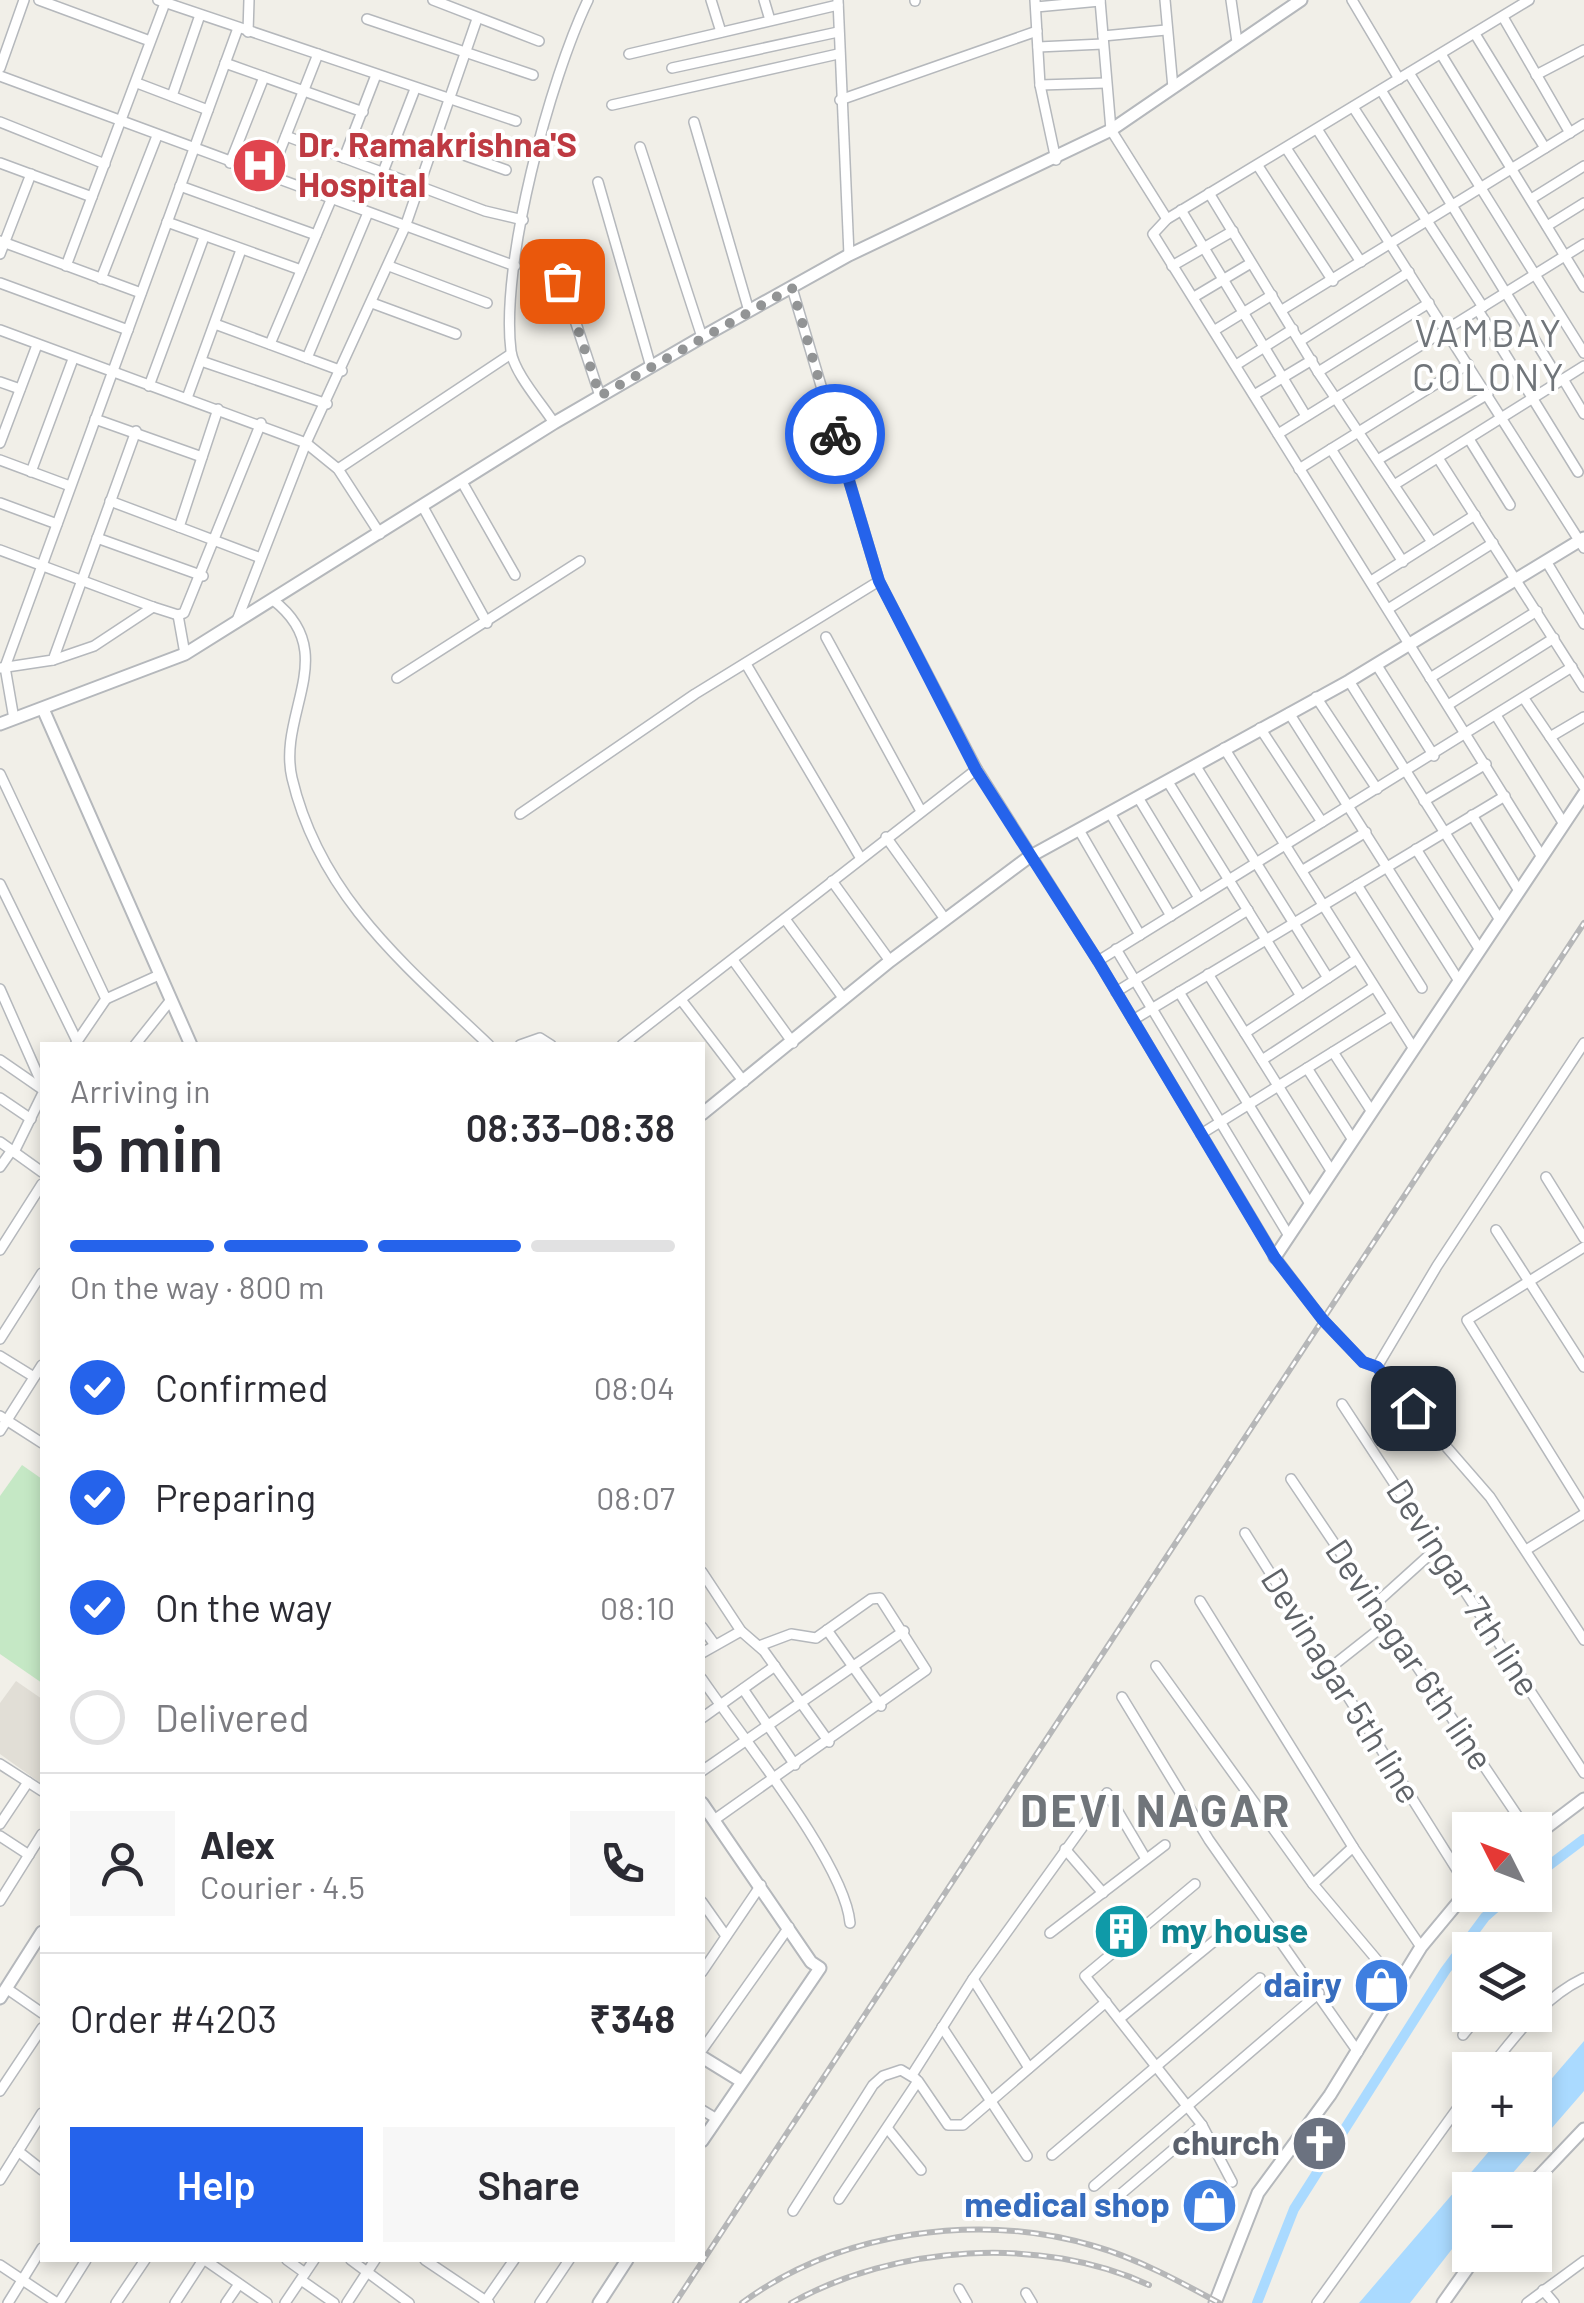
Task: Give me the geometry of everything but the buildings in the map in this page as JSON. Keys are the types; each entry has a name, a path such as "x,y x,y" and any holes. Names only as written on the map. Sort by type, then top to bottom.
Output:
{"street":[{"path":"0,68 24,0"},
{"path":"39,0 63,4 150,41"},
{"path":"14,719 2,667 225,63 243,30 249,0"},
{"path":"433,0 539,41"},
{"path":"554,423 511,354 515,266 564,50 588,0"},
{"path":"711,0 721,32"},
{"path":"764,0 770,20"},
{"path":"1056,160 1040,85 1036,4 1100,0 1111,130 1167,219"},
{"path":"1164,0 1174,88"},
{"path":"1231,0 1237,42"},
{"path":"1352,0 1399,79"},
{"path":"1530,0 1167,219 1153,234 1542,858"},
{"path":"66,266 137,83 161,1 516,120"},
{"path":"0,724 184,654 650,367 849,255 1056,160 1111,130 1298,1"},
{"path":"629,54 838,2 849,255"},
{"path":"172,96 200,15"},
{"path":"1502,17 1570,133"},
{"path":"367,18 533,75"},
{"path":"236,622 258,556 306,442 327,404 405,227 477,19"},
{"path":"1038,47 1166,30"},
{"path":"840,100 1037,31"},
{"path":"672,68 838,32"},
{"path":"1474,34 1545,148"},
{"path":"1536,76 1584,50"},
{"path":"270,176 318,54"},
{"path":"612,104 838,54"},
{"path":"1441,54 1584,287"},
{"path":"225,63 363,112"},
{"path":"1409,73 1584,354"},
{"path":"344,158 376,75"},
{"path":"0,76 367,215 515,266"},
{"path":"230,164 264,77"},
{"path":"137,83 208,110"},
{"path":"1040,85 1106,83"},
{"path":"383,172 414,88"},
{"path":"1381,90 1584,414"},
{"path":"1353,107 1427,220 1578,472"},
{"path":"0,122 105,164"},
{"path":"694,122 749,312"},
{"path":"1282,310 1584,124"},
{"path":"705,1112 890,961 1030,857 1349,681 1546,561 1583,543 1318,128"},
{"path":"101,278 156,136"},
{"path":"286,136 524,220"},
{"path":"433,144 506,170"},
{"path":"640,147 702,338"},
{"path":"1286,148 1361,262"},
{"path":"0,162 92,197"},
{"path":"1258,166 1333,280"},
{"path":"1531,198 1584,166"},
{"path":"0,254 31,174"},
{"path":"598,182 650,367"},
{"path":"180,186 316,235"},
{"path":"1209,193 1318,372 1432,542"},
{"path":"270,344 331,200"},
{"path":"1548,226 1584,203"},
{"path":"1182,210 1306,416"},
{"path":"307,358 367,215"},
{"path":"167,222 301,270"},
{"path":"1172,266 1233,230"},
{"path":"149,386 204,237"},
{"path":"2,242 141,294"},
{"path":"1278,434 1584,244"},
{"path":"186,398 240,250"},
{"path":"1194,297 1252,263"},
{"path":"388,266 487,303"},
{"path":"1300,341 1409,272"},
{"path":"562,281 600,396"},
{"path":"0,283 128,330"},
{"path":"792,288 879,581 976,770 1098,961 1275,1258 1323,1320 1363,1362 1379,1370 1454,1452 1526,1550 1584,1640"},
{"path":"1215,330 1272,295"},
{"path":"1318,372 1429,302"},
{"path":"372,303 456,334"},
{"path":"215,324 342,370"},
{"path":"1236,365 1293,329"},
{"path":"0,330 306,442 338,469 380,534"},
{"path":"0,442 37,345"},
{"path":"338,469 511,354"},
{"path":"31,472 74,358"},
{"path":"1254,395 1312,360"},
{"path":"201,361 327,404"},
{"path":"1299,469 1468,364"},
{"path":"1394,485 1584,366"},
{"path":"0,382 20,389"},
{"path":"1379,459 1488,394"},
{"path":"179,527 218,409"},
{"path":"95,419 202,457"},
{"path":"178,616 190,607 261,423"},
{"path":"53,660 136,431"},
{"path":"1469,438 1510,505"},
{"path":"1331,449 1403,562"},
{"path":"1438,458 1584,687"},
{"path":"0,460 70,486"},
{"path":"462,482 514,576"},
{"path":"110,501 258,556"},
{"path":"0,504 57,524"},
{"path":"423,507 488,623"},
{"path":"1371,581 1474,515"},
{"path":"97,538 203,576"},
{"path":"1388,609 1493,543"},
{"path":"0,550 178,616"},
{"path":"1546,561 1584,624"},
{"path":"398,678 580,562"},
{"path":"520,814 614,748 879,581"},
{"path":"272,600 288,612 304,640 307,666 289,752 292,777 315,838 343,894 404,968 486,1042"},
{"path":"2,667 53,660 94,646 153,607"},
{"path":"1430,678 1537,611"},
{"path":"178,616 184,654"},
{"path":"826,637 921,811"},
{"path":"1448,705 1554,638"},
{"path":"746,664 860,857"},
{"path":"1376,664 1434,756"},
{"path":"1098,961 1525,700 1572,667"},
{"path":"1349,681 1500,920"},
{"path":"1316,697 1378,790"},
{"path":"1275,1258 1584,791 1525,700"},
{"path":"43,708 190,1042"},
{"path":"1289,712 1459,981"},
{"path":"1497,717 1564,824"},
{"path":"1550,737 1584,717"},
{"path":"1260,728 1322,822"},
{"path":"1224,748 1414,1049"},
{"path":"1424,801 1486,764"},
{"path":"1195,765 1328,978"},
{"path":"637,1041 860,857 976,770"},
{"path":"0,774 106,999"},
{"path":"1168,782 1301,996"},
{"path":"1132,1020 1505,796"},
{"path":"1139,799 1200,898"},
{"path":"1110,814 1170,916"},
{"path":"1472,815 1519,891"},
{"path":"1080,830 1140,934"},
{"path":"1304,870 1366,832"},
{"path":"886,838 945,920"},
{"path":"1416,849 1480,950"},
{"path":"832,881 890,961"},
{"path":"0,884 75,1042"},
{"path":"1357,884 1422,988"},
{"path":"1116,992 1248,910"},
{"path":"785,918 844,999"},
{"path":"1116,949 1289,1236"},
{"path":"733,960 793,1042"},
{"path":"1245,1033 1355,960"},
{"path":"76,1042 106,999 158,974"},
{"path":"1208,974 1332,1172"},
{"path":"1262,1060 1372,988"},
{"path":"0,989 40,1085"},
{"path":"1179,992 1310,1204"},
{"path":"137,1042 170,1001"},
{"path":"682,1001 745,1083"},
{"path":"1201,1134 1391,1016"},
{"path":"1379,1370 1437,1266 1584,1043"},
{"path":"1333,1052 1372,1112"},
{"path":"0,1060 40,1089"},
{"path":"1307,1068 1353,1140"},
{"path":"0,1167 13,1151 40,1095"},
{"path":"0,1098 31,1118"},
{"path":"0,1142 40,1171"},
{"path":"1546,1176 1584,1238"},
{"path":"0,1250 40,1187"},
{"path":"1496,1230 1584,1367"},
{"path":"1526,1550 1584,1511 1467,1326 1470,1314 1584,1246"},
{"path":"0,1339 40,1276"},
{"path":"0,1356 34,1377"},
{"path":"0,1430 3,1418 40,1367"},
{"name":"Devingar 7th line","path":"1342,1404 1584,1773"},
{"path":"3,1418 40,1442"},
{"name":"Devinagar 6th line","path":"1291,1479 1514,1812"},
{"name":"Devinagar 5th line","path":"1245,1533 1452,1861"},
{"path":"1374,1604 1437,1548"},
{"path":"705,1576 741,1631 760,1646 829,1742"},
{"path":"705,1597 714,1590"},
{"path":"714,1820 881,1706 926,1670 904,1632 876,1598 812,1639 791,1634 760,1646"},
{"path":"1200,1600 1353,1848 1421,1947"},
{"path":"1330,1668 1388,1623"},
{"path":"705,1630 715,1645"},
{"path":"827,1630 881,1706"},
{"path":"705,1651 741,1631"},
{"path":"705,1770 904,1632"},
{"path":"705,1716 775,1666"},
{"path":"1156,1666 1313,1884 1398,1985"},
{"path":"705,1684 843,1890 850,1923"},
{"path":"743,1689 795,1765"},
{"path":"1122,1697 1209,1840 1358,2052"},
{"path":"0,1764 40,1790"},
{"path":"0,1824 28,1782"},
{"path":"839,2199 888,2128 973,1978 1107,1794 1146,1860"},
{"path":"1552,1823 1584,1798"},
{"path":"705,1807 811,1962 820,1968 705,2137"},
{"path":"0,1836 29,1855"},
{"path":"0,1901 40,1837"},
{"path":"1050,1933 1165,1845"},
{"path":"1313,1884 1353,1848"},
{"path":"1065,1849 1102,1893"},
{"path":"1196,1884 1085,1976 1202,2125 1232,2182"},
{"path":"705,1968 760,1885"},
{"path":"705,1906 726,1936"},
{"path":"1215,2303 1258,2194 1358,2052 1421,1947 1452,1909"},
{"path":"705,2049 789,1928"},
{"path":"1120,2019 1229,1929"},
{"path":"40,1935 3,1993 40,2012"},
{"path":"973,1978 1029,2068"},
{"path":"1052,2155 1260,1978"},
{"path":"1552,2002 1584,1978"},
{"path":"1094,2186 1319,1994"},
{"path":"793,2211 873,2085 890,2072 915,2078 953,2127 963,2125 1106,2002"},
{"path":"942,2027 1027,2156"},
{"path":"0,2091 40,2031"},
{"path":"1502,2052 1517,2032"},
{"path":"705,2055 741,2080"},
{"path":"705,2112 717,2119"},
{"path":"1316,2303 1452,2116"},
{"path":"0,2180 40,2120"},
{"path":"1115,2199 1202,2125"},
{"path":"888,2128 921,2170"},
{"path":"1543,2172 1584,2129"},
{"path":"18,2151 40,2168"},
{"path":"8,2303 40,2251"},
{"path":"1527,2303 1584,2261"},
{"path":"0,2265 58,2303 85,2262"},
{"path":"116,2303 143,2262"},
{"path":"175,2303 203,2262"},
{"path":"207,2262 268,2303"},
{"path":"289,2262 334,2303"},
{"path":"285,2303 313,2262"},
{"path":"354,2262 409,2303"},
{"path":"346,2303 374,2262"},
{"path":"428,2262 486,2302 511,2262"},
{"path":"540,2303 568,2262"},
{"path":"599,2303 626,2262"},
{"path":"1442,2303 1464,2272"},
{"path":"226,2303 239,2284"},
{"path":"958,2289 967,2303"},
{"path":"1542,2290 1554,2303"}],"shaded area":[{"path":"16,1681 40,1698 40,1783 0,1754 0,1703"}],"green space":[{"path":"22,1465 40,1478 40,1682 0,1654 0,1496"}],"water":[{"path":"1584,2041 1584,2091 1552,2128 1552,2078"},
{"path":"1488,2152 1531,2152 1514,2172 1471,2172"},
{"path":"1452,2194 1452,2249 1410,2303 1359,2303"}],"waterway":[{"path":"1552,1863 1584,1839"},
{"path":"1257,2303 1294,2209 1445,1971 1491,1912"}],"railway":[{"path":"705,2257 1584,923"},
{"path":"742,2303 780,2278 866,2244 958,2230 1004,2230 1094,2246 1142,2264 1219,2303"},
{"path":"791,2303 876,2269 968,2254 1016,2253 1062,2259 1107,2269 1149,2285"},
{"path":"675,2303 702,2262"}],"way so far":[{"path":"562,281 600,396 792,288 835,434"}],"place":[{"name":"Dr. Ramakrishna'S Hospital","path":"259,165"},
{"name":"my house","path":"1122,1931"},
{"name":"dairy","path":"1381,1985"},
{"name":"church","path":"1319,2143"},
{"name":"medical shop","path":"1209,2205"}],"district":[{"name":"VAMBAY COLONY","path":"1489,356"},
{"name":"DEVI NAGAR","path":"1156,1811"}],"route":[{"path":"835,434 879,581 976,770 1098,961 1275,1258 1323,1320 1363,1362 1377,1367 1413,1408"}]}
